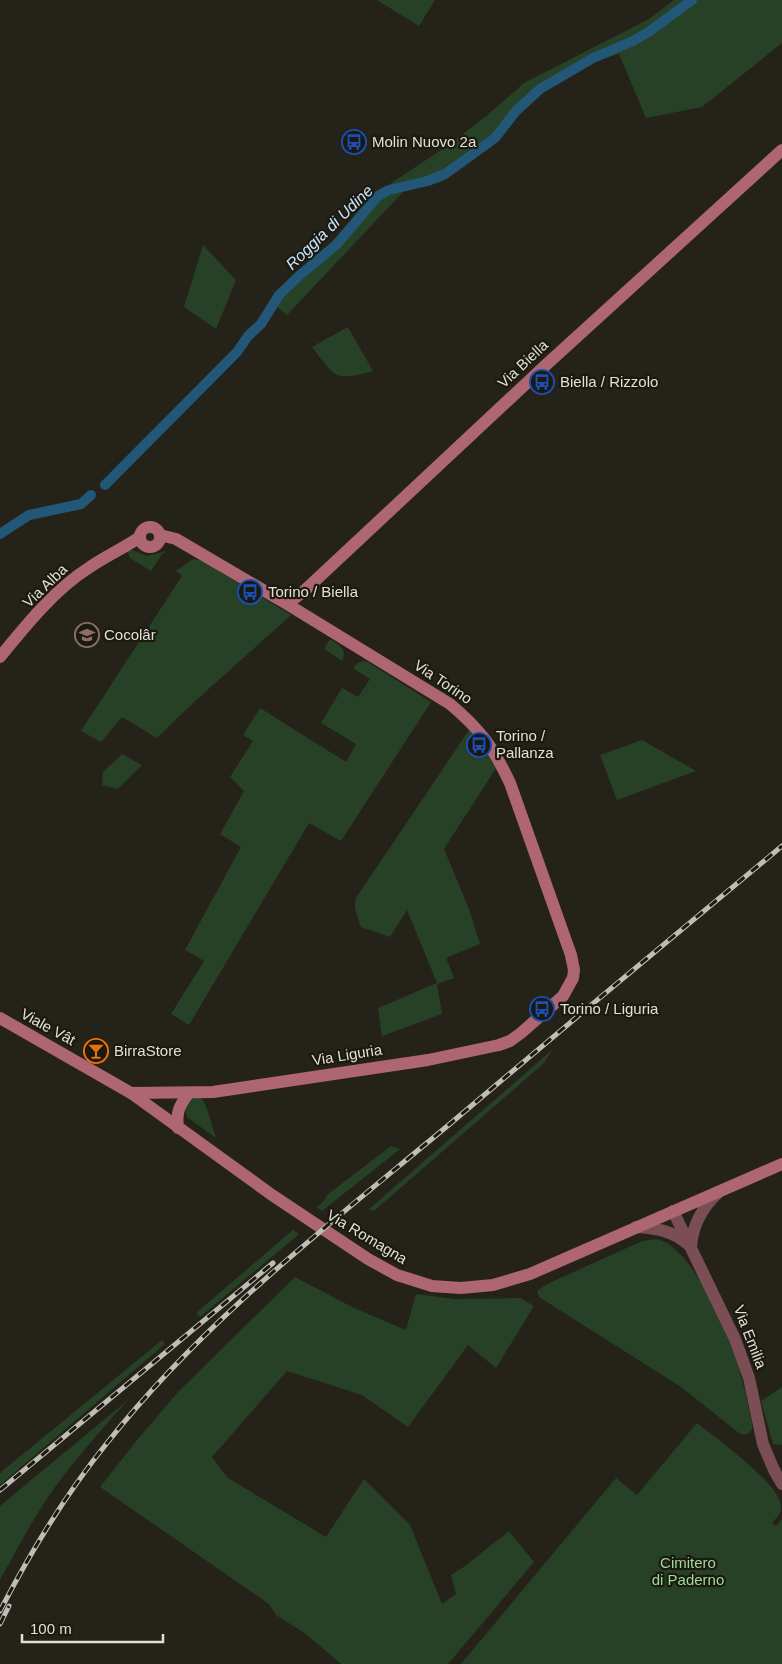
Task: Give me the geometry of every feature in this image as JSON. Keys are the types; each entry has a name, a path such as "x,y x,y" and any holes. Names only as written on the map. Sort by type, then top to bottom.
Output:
{"main road":[{"name":"Via Biella","path":"287,604 303,592 543,367 782,150"},
{"path":"148,527 156,529 159,539 152,548 142,541 143,530 148,527"},
{"name":"Via Torino","path":"159,539 182,542 287,604 450,704 470,720 486,738 510,783 571,955 574,970 570,986 564,996 510,1041"},
{"name":"Via Alba","path":"0,658 22,631 72,580 90,567 122,549 142,541"},
{"name":"Viale Vât","path":"0,1018 131,1093"},
{"name":"Via Liguria","path":"131,1093 188,1094 212,1092 428,1060 492,1047 510,1041"},
{"name":"Via Romagna","path":"131,1093 272,1195 368,1259 397,1275 432,1286 472,1288 511,1281 552,1266 635,1227 782,1164"},
{"path":"178,1128 178,1109 188,1094"}],"street":[{"path":"691,1246 693,1231 699,1217 722,1189"},
{"name":"Via Emilia","path":"673,1211 720,1306 739,1350 748,1378 763,1444 782,1484"},
{"path":"635,1227 670,1232 691,1246"}],"green space":[{"path":"377,0 435,0 419,26"},
{"path":"674,0 782,0 782,43 702,107 646,118 619,54 591,63 540,93 516,116 500,137 439,183 403,192 287,315 275,305 293,284 339,245 380,198 394,191 390,184 450,144 484,118 524,83 649,19"},
{"path":"203,245 236,280 216,329 184,307"},
{"path":"348,327 373,371 351,376 337,374 331,371 312,347"},
{"path":"132,550 147,556 166,551 151,571 130,558 127,551"},
{"path":"193,559 202,561 291,615 157,738 122,717 101,742 81,731 182,576 176,571"},
{"path":"330,639 343,650 344,657 342,661 324,649"},
{"path":"364,661 431,702 341,841 309,823 189,1025 171,1014 204,961 185,950 241,847 220,834 244,791 230,777 253,741 243,735 260,708 346,762 356,744 321,723 342,688 358,697 370,679 353,668 358,663"},
{"path":"469,730 496,768 444,849 469,909 480,944 446,958 454,978 437,984 442,1014 382,1036 378,1008 437,983 407,910 390,937 361,927 355,909 356,898"},
{"path":"642,740 696,771 617,800 600,755"},
{"path":"122,754 142,765 118,789 102,785 103,772"},
{"path":"553,1049 543,1064 374,1211 369,1209"},
{"path":"191,1098 201,1098 208,1111 216,1138 187,1117 185,1108"},
{"path":"391,1146 400,1149 322,1211 317,1207 324,1201 327,1195"},
{"path":"293,1230 299,1234 200,1317 196,1313"},
{"path":"657,1239 668,1244 680,1254 701,1282 718,1314 734,1351 740,1371 752,1423 752,1429 747,1434 739,1433 681,1387 539,1297 537,1291 547,1284 642,1241"},
{"path":"295,1277 354,1308 406,1330 416,1294 455,1299 520,1298 534,1306 496,1368 468,1345 408,1427 362,1395 287,1371 212,1457 228,1478 326,1537 364,1479 410,1525 442,1604 456,1594 451,1575 509,1531 534,1562 448,1664 341,1664 306,1634 276,1615 269,1604 100,1487 178,1392"},
{"path":"162,1340 165,1344 0,1485 0,1473"},
{"path":"782,1387 782,1445 773,1444 761,1401"},
{"path":"128,1400 55,1487 0,1580 0,1506"},
{"name":"Cimitero di Paderno","path":"697,1423 746,1462 770,1486 778,1497 781,1511 772,1523 776,1526 782,1519 782,1664 461,1664 616,1478 637,1495"}],"waterway":[{"name":"Roggia di Udine","path":"105,485 237,352 248,336 261,324 279,295 336,245 378,196 389,190 427,181 445,174 495,138 516,111 540,89 593,58 633,41 692,0"},
{"name":"Roggia di Udine","path":"0,534 29,515 81,504 91,495"}],"railway":[{"path":"0,1611 36,1545 77,1483 107,1443 185,1355 270,1274 782,846"},
{"path":"0,1490 273,1263"},
{"path":"0,1624 9,1606"}],"place":[{"name":"Molin Nuovo 2a","path":"354,142"},
{"name":"Biella / Rizzolo","path":"542,382"},
{"name":"Torino / Biella","path":"250,592"},
{"name":"Cocolâr","path":"87,635"},
{"name":"Torino / Pallanza","path":"479,745"},
{"name":"Torino / Liguria","path":"542,1009"},
{"name":"BirraStore","path":"96,1051"}]}
